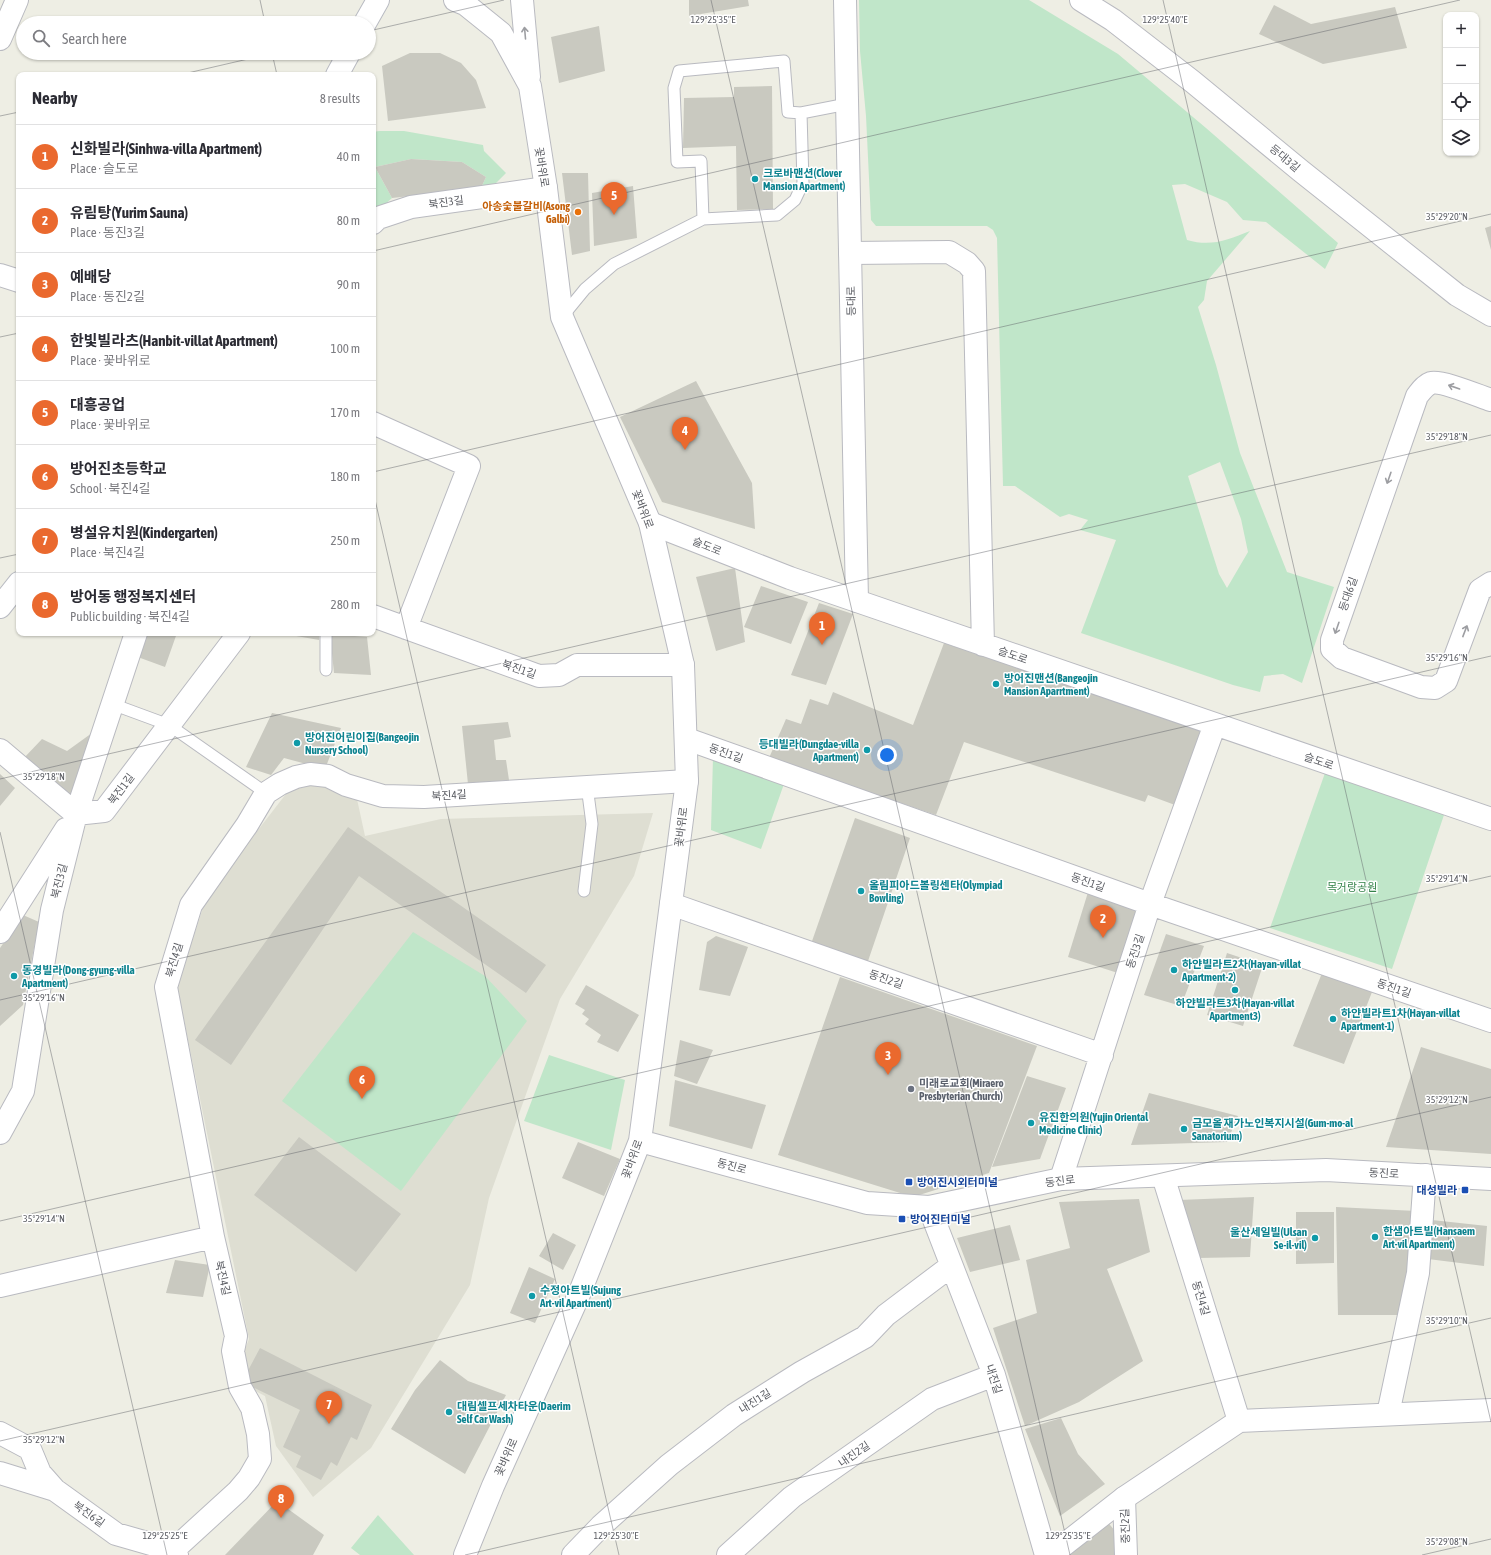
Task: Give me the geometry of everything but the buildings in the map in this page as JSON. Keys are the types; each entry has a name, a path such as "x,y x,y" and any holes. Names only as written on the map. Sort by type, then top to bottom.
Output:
{"street":[{"path":"0,39 17,0"},
{"path":"369,16 378,0"},
{"name":"꽃바위로","path":"455,0 465,4 500,32 530,86"},
{"name":"꽃바위로","path":"465,1555 493,1486 578,1297 640,1141 687,781 687,739 683,665 650,523 562,317 546,188 530,86 522,0"},
{"name":"등대로","path":"845,0 858,601"},
{"name":"등대3길","path":"1081,0 1113,20 1193,82 1301,171 1457,295 1491,316"},
{"path":"339,72 345,60"},
{"name":"북진3길","path":"376,220 411,207 546,188"},
{"path":"850,253 949,252 967,263 974,271 983,645"},
{"path":"0,275 16,280"},
{"name":"등대6길","path":"1491,400 1446,384 1432,383 1422,389 1417,396 1332,640 1332,649 1342,658 1421,687 1435,688 1446,681 1480,590 1491,583"},
{"path":"376,424 469,466 406,628"},
{"name":"슬도로","path":"650,523 782,575 1491,819"},
{"path":"0,607 16,587"},
{"name":"북진1길","path":"376,617 539,676 559,675 577,665 683,665"},
{"name":"북진3길","path":"0,1132 23,1091 52,910 76,814 135,636"},
{"name":"북진1길","path":"76,814 104,811 237,636"},
{"name":"동진3길","path":"1061,1179 1150,904 1215,724"},
{"name":"동진1길","path":"687,739 1150,904 1491,1021"},
{"path":"0,750 76,814 0,932"},
{"name":"북진4길","path":"172,1553 238,1491 249,1478 260,1459 258,1434 252,1408 240,1387 233,1351 236,1336 213,1237 166,987 191,906 247,825 266,793 280,784 296,777 310,774 328,776 346,785 383,796 439,796 687,781"},
{"name":"동진2길","path":"671,904 1102,1054"},
{"name":"동진로","path":"640,1141 867,1203 929,1207 1061,1179 1326,1170 1491,1178"},
{"path":"1388,1414 1418,1273 1425,1175"},
{"name":"동진4길","path":"1163,1176 1239,1421"},
{"name":"내진길","path":"929,1207 994,1374 1046,1555"},
{"path":"0,1286 213,1237"},
{"name":"내진1길","path":"573,1555 601,1526 669,1465 722,1424 802,1372 865,1337 886,1315 951,1266"},
{"name":"내진2길","path":"728,1555 792,1497 932,1399 994,1374"},
{"path":"1051,1555 1124,1498 1239,1421 1491,1410"},
{"path":"0,1433 30,1449 40,1473 55,1490"},
{"name":"북진6길","path":"0,1473 55,1490 116,1534 172,1553"},
{"name":"중진2길","path":"1124,1498 1126,1555"}],"lane":[{"path":"703,219 701,161 677,162 674,88 679,71 784,61 788,112 801,113 847,104"},
{"path":"562,317 585,289 614,264 703,219 777,215 795,200 803,183 801,113"},
{"path":"326,636 326,670"},
{"path":"112,704 169,725 266,793"},
{"path":"584,891 592,824 587,786"}],"shaded area":[{"path":"306,779 357,799 365,836 441,819 653,813 634,876 560,999 489,1198 470,1285 371,1448 313,1497 276,1446 265,1396 240,1383 243,1354 249,1339 177,986 207,896 289,790"}],"green space":[{"path":"859,0 1029,0 1118,54 1206,128 1338,243 1325,269 1266,222 1243,220 1227,202 1185,184 1172,185 1187,240 1204,243 1219,242 1250,231 1207,281 1204,300 1198,307 1216,365 1240,453 1287,572 1334,587 1302,683 1283,674 1264,676 1260,692 1233,685 1081,633 1116,540 1080,530 1088,520 1069,514 1060,517 1015,486 1003,486 997,238 993,230 987,226 876,226 871,220 866,116 860,51","holes":["1220,462 1241,519 1248,552 1227,588 1219,574 1188,476"]},
{"path":"404,131 483,145 484,151 506,173 496,183 481,188 486,177 462,162 411,159 376,167 376,132"},
{"path":"376,169 392,198 376,212"},
{"path":"713,757 785,781 761,849 711,830"},
{"name":"목거랑공원","path":"1325,773 1445,812 1392,969 1270,928"},
{"path":"413,932 485,976 527,1021 401,1191 282,1101"},
{"path":"549,1055 625,1080 611,1150 524,1121"},
{"path":"378,1515 414,1555 360,1555 351,1548"}],"place":[{"name":"크로바맨션(Clover Mansion Apartment)","path":"755,179"},
{"name":"아송숯불갈비(Asong Galbi)","path":"578,212"},
{"name":"대흥공업","path":"614,215"},
{"name":"한빛빌라츠(Hanbit-villat Apartment)","path":"685,450"},
{"name":"신화빌라(Sinhwa-villa Apartment)","path":"822,645"},
{"name":"방어진맨션(Bangeojin Mansion Aparrtment)","path":"996,684"},
{"name":"방어진어린이집(Bangeojin Nursery School)","path":"297,743"},
{"name":"등대빌라(Dungdae-villa Apartment)","path":"867,750"},
{"name":"올림피아드볼링센타(Olympiad Bowling)","path":"861,891"},
{"name":"유림탕(Yurim Sauna)","path":"1103,938"},
{"name":"하얀빌라트2차(Hayan-villat Apartment-2)","path":"1174,970"},
{"name":"동경빌라(Dong-gyung-villa Apartment)","path":"14,976"},
{"name":"하얀빌라트3차(Hayan-villat Apartment3)","path":"1235,990"},
{"name":"하얀빌라트1차(Hayan-villat Apartment-1)","path":"1333,1019"},
{"name":"예배당","path":"888,1075"},
{"name":"미래로교회(Miraero Presbyterian Church)","path":"911,1089"},
{"name":"방어진초등학교","path":"362,1099"},
{"name":"유진한의원(Yujin Oriental Medicine Clinic)","path":"1031,1123"},
{"name":"금모올 재가노인복지시설(Gum-mo-al Sanatorium)","path":"1184,1129"},
{"name":"방어진시외터미널","path":"909,1182"},
{"name":"대성빌라","path":"1465,1190"},
{"name":"방어진터미널","path":"902,1219"},
{"name":"한샘아트빌(Hansaem Art-vil Apartment)","path":"1375,1237"},
{"name":"울산세일빌(Ulsan Se-il-vil)","path":"1315,1238"},
{"name":"수정아트빌(Sujung Art-vil Apartment)","path":"532,1296"},
{"name":"대림셀프세차타운(Daerim Self Car Wash)","path":"449,1412"},
{"name":"병설유치원(Kindergarten)","path":"329,1424"},
{"name":"방어동 행정복지센터","path":"281,1518"}]}
